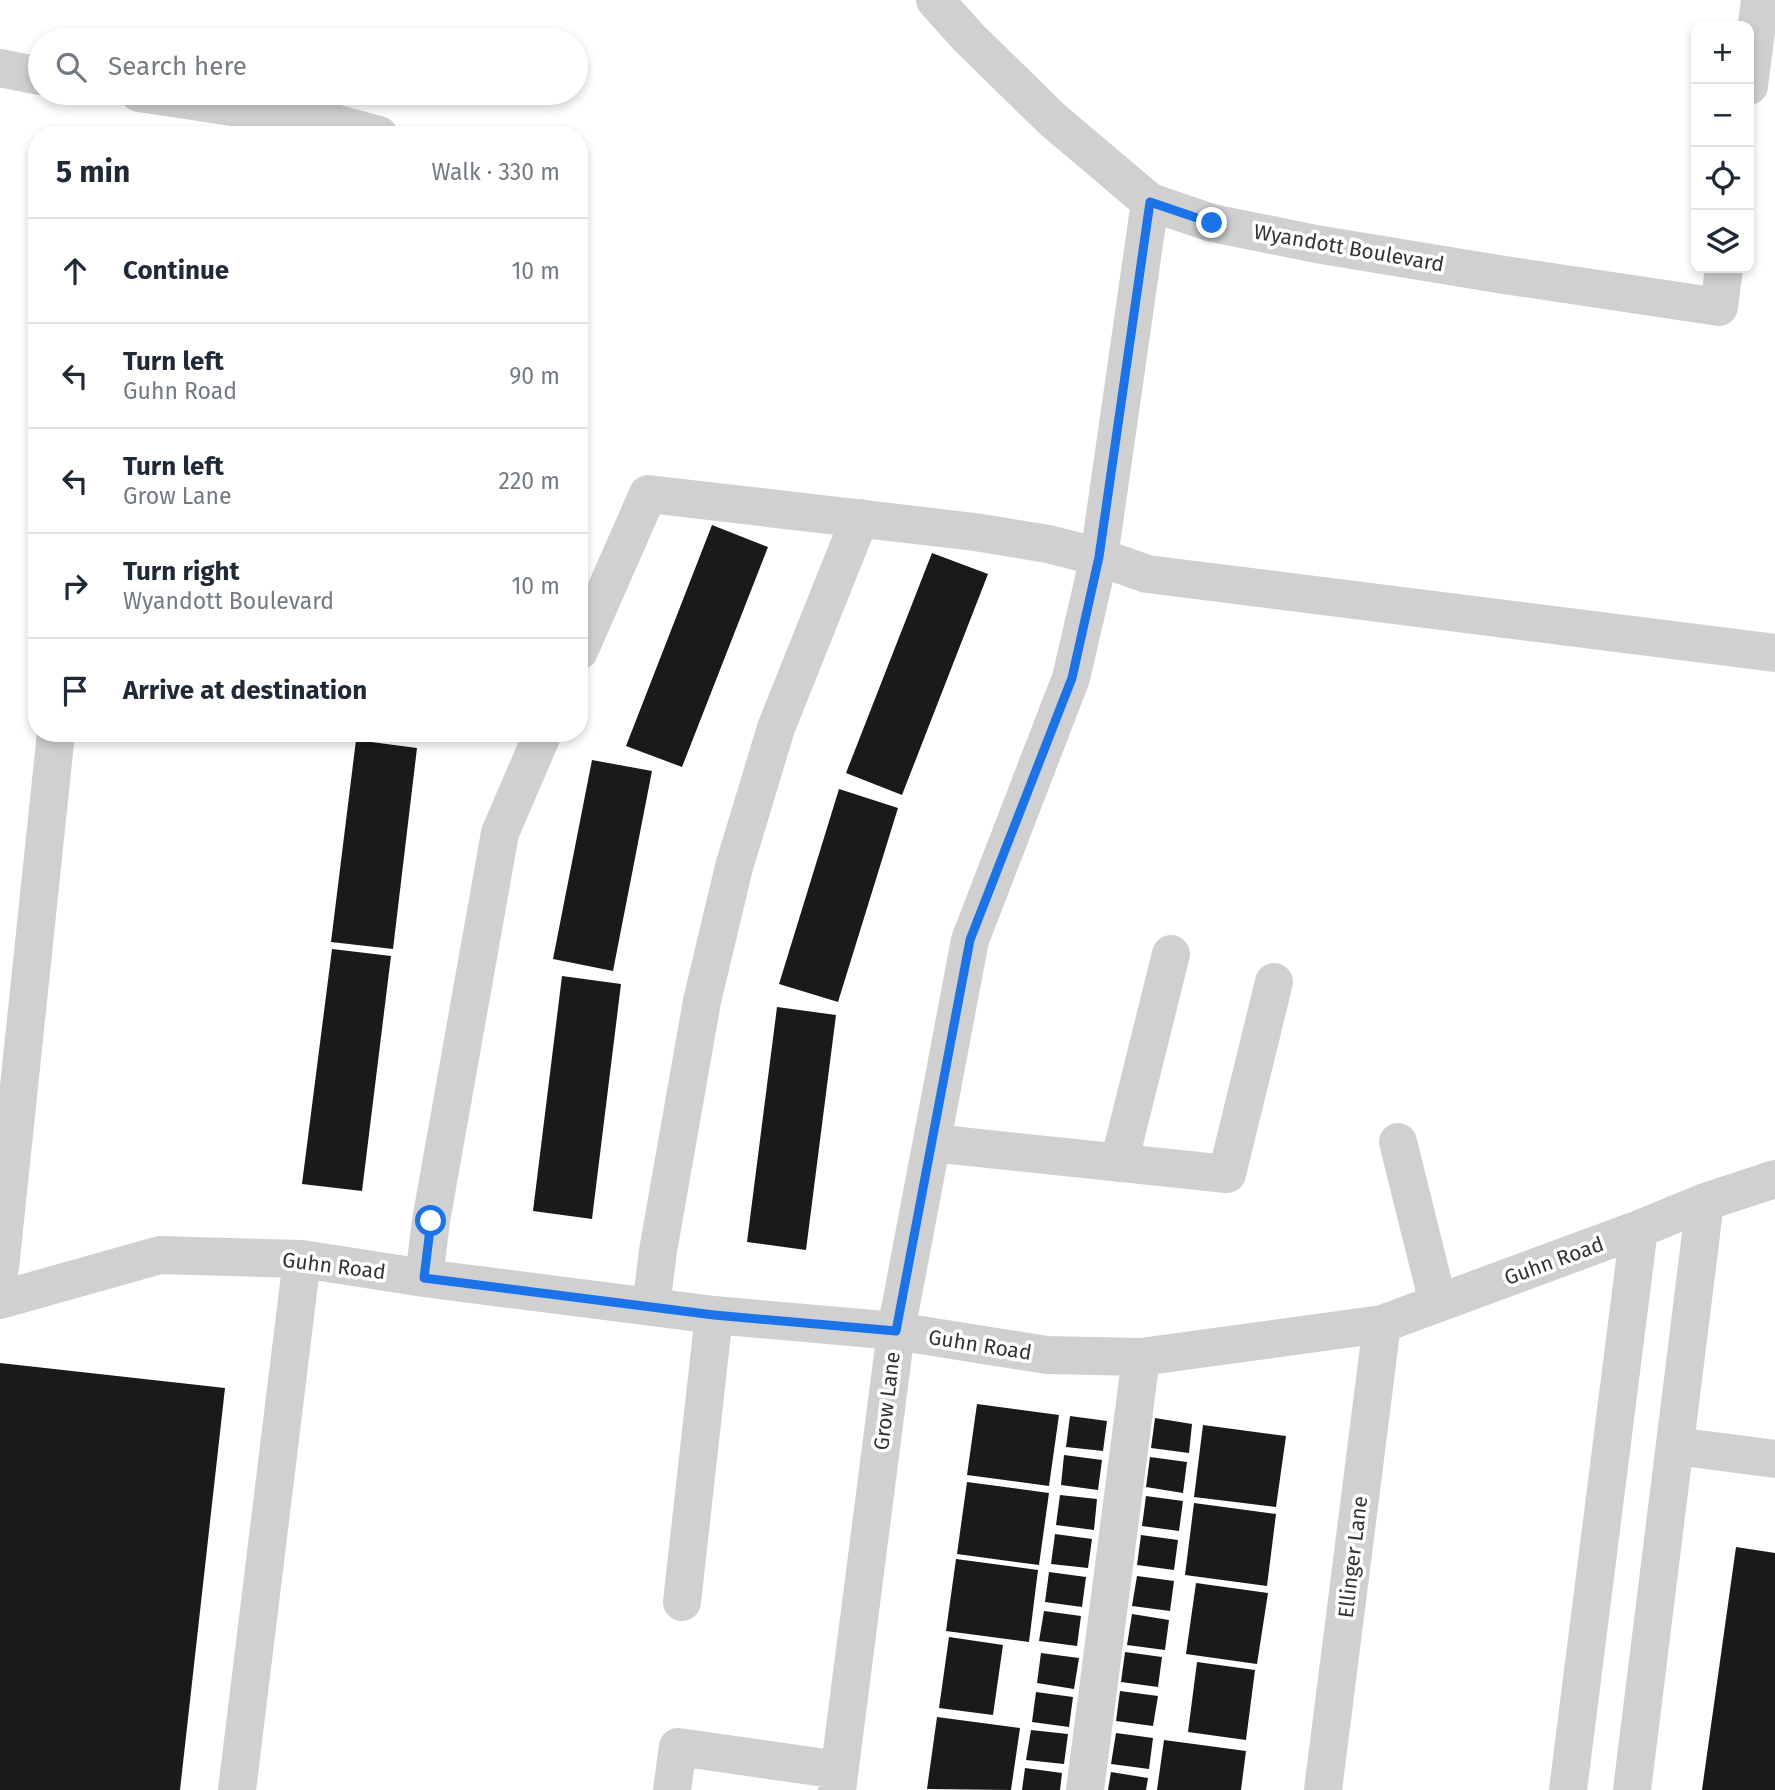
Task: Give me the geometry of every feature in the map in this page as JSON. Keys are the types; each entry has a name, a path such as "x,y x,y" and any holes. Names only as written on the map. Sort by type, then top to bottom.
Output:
{"street":[{"name":"Wyandott Boulevard","path":"935,0 1053,120 1150,202 1212,223 1316,244 1719,307 1723,273"},
{"path":"1749,84 1760,0"},
{"path":"0,68 28,74"},
{"path":"220,105 346,126"},
{"name":"Grow Lane","path":"838,1780 896,1331 970,940 1072,678 1099,557 1150,202"},
{"path":"588,631 648,494 1012,538 1099,557 1147,574 1775,653"},
{"path":"651,1307 658,1251 702,1001 734,867 776,728 860,518"},
{"path":"0,1268 55,742"},
{"path":"424,1278 431,1221 500,833 539,742"},
{"path":"1119,1163 1171,954"},
{"path":"932,1143 1227,1174 1273,982"},
{"path":"1398,1142 1438,1303"},
{"name":"Guhn Road","path":"0,1300 159,1255 302,1259 424,1278 714,1315 896,1331 1047,1355 1142,1357 1382,1324 1640,1229 1705,1202 1775,1179"},
{"path":"1632,1790 1705,1202"},
{"path":"1568,1790 1640,1229"},
{"path":"237,1790 302,1259"},
{"path":"682,1602 714,1315"},
{"name":"Ellinger Lane","path":"1323,1790 1382,1324"},
{"path":"1085,1790 1142,1357"},
{"path":"1675,1446 1775,1459"},
{"path":"672,1790 678,1747 838,1780"}],"building":[{"path":"712,525 768,547 682,767 626,746"},
{"path":"932,553 988,574 902,795 846,773"},
{"path":"356,742 417,748 393,949 331,942"},
{"path":"592,760 652,771 613,971 553,959"},
{"path":"839,789 898,808 838,1002 779,984"},
{"path":"332,949 391,956 362,1191 302,1184"},
{"path":"562,976 621,984 592,1219 533,1211"},
{"path":"777,1007 836,1015 806,1250 747,1242"},
{"path":"0,1363 225,1388 180,1790 0,1790"},
{"path":"977,1404 1059,1415 1049,1486 967,1475"},
{"path":"1070,1416 1107,1421 1103,1451 1066,1447"},
{"path":"1155,1418 1192,1424 1189,1453 1151,1448"},
{"path":"1203,1425 1286,1436 1276,1507 1194,1497"},
{"path":"1064,1455 1102,1460 1098,1490 1061,1485"},
{"path":"1150,1457 1187,1462 1183,1493 1146,1487"},
{"path":"967,1482 1049,1493 1039,1565 957,1554"},
{"path":"1060,1495 1097,1499 1094,1530 1056,1525"},
{"path":"1146,1496 1183,1501 1179,1531 1142,1526"},
{"path":"1194,1503 1276,1514 1267,1586 1185,1575"},
{"path":"1055,1534 1092,1539 1088,1568 1051,1564"},
{"path":"1141,1535 1178,1540 1174,1570 1137,1565"},
{"path":"1736,1547 1775,1553 1775,1790 1702,1790"},
{"path":"956,1559 1038,1570 1029,1642 946,1631"},
{"path":"1049,1572 1086,1577 1082,1607 1045,1602"},
{"path":"1137,1576 1174,1581 1170,1611 1132,1606"},
{"path":"1196,1583 1268,1593 1257,1664 1186,1654"},
{"path":"1044,1611 1081,1616 1077,1646 1039,1641"},
{"path":"1132,1614 1169,1620 1165,1650 1127,1645"},
{"path":"949,1637 1003,1645 993,1715 939,1708"},
{"path":"1125,1652 1162,1657 1158,1687 1121,1682"},
{"path":"1041,1653 1079,1658 1074,1689 1037,1683"},
{"path":"1197,1662 1255,1670 1246,1740 1188,1732"},
{"path":"1120,1691 1158,1696 1153,1726 1116,1721"},
{"path":"1036,1692 1073,1697 1069,1727 1032,1722"},
{"path":"937,1717 1020,1728 1011,1790 927,1789"},
{"path":"1031,1730 1068,1734 1064,1764 1026,1760"},
{"path":"1116,1733 1153,1738 1149,1769 1111,1764"},
{"path":"1164,1740 1246,1751 1241,1790 1157,1790"},
{"path":"1025,1768 1062,1773 1060,1790 1022,1790"},
{"path":"1111,1772 1148,1778 1146,1790 1108,1790"}],"route":[{"path":"431,1221 424,1278 714,1315 896,1331 970,940 1072,678 1099,557 1150,202 1212,223"}]}
